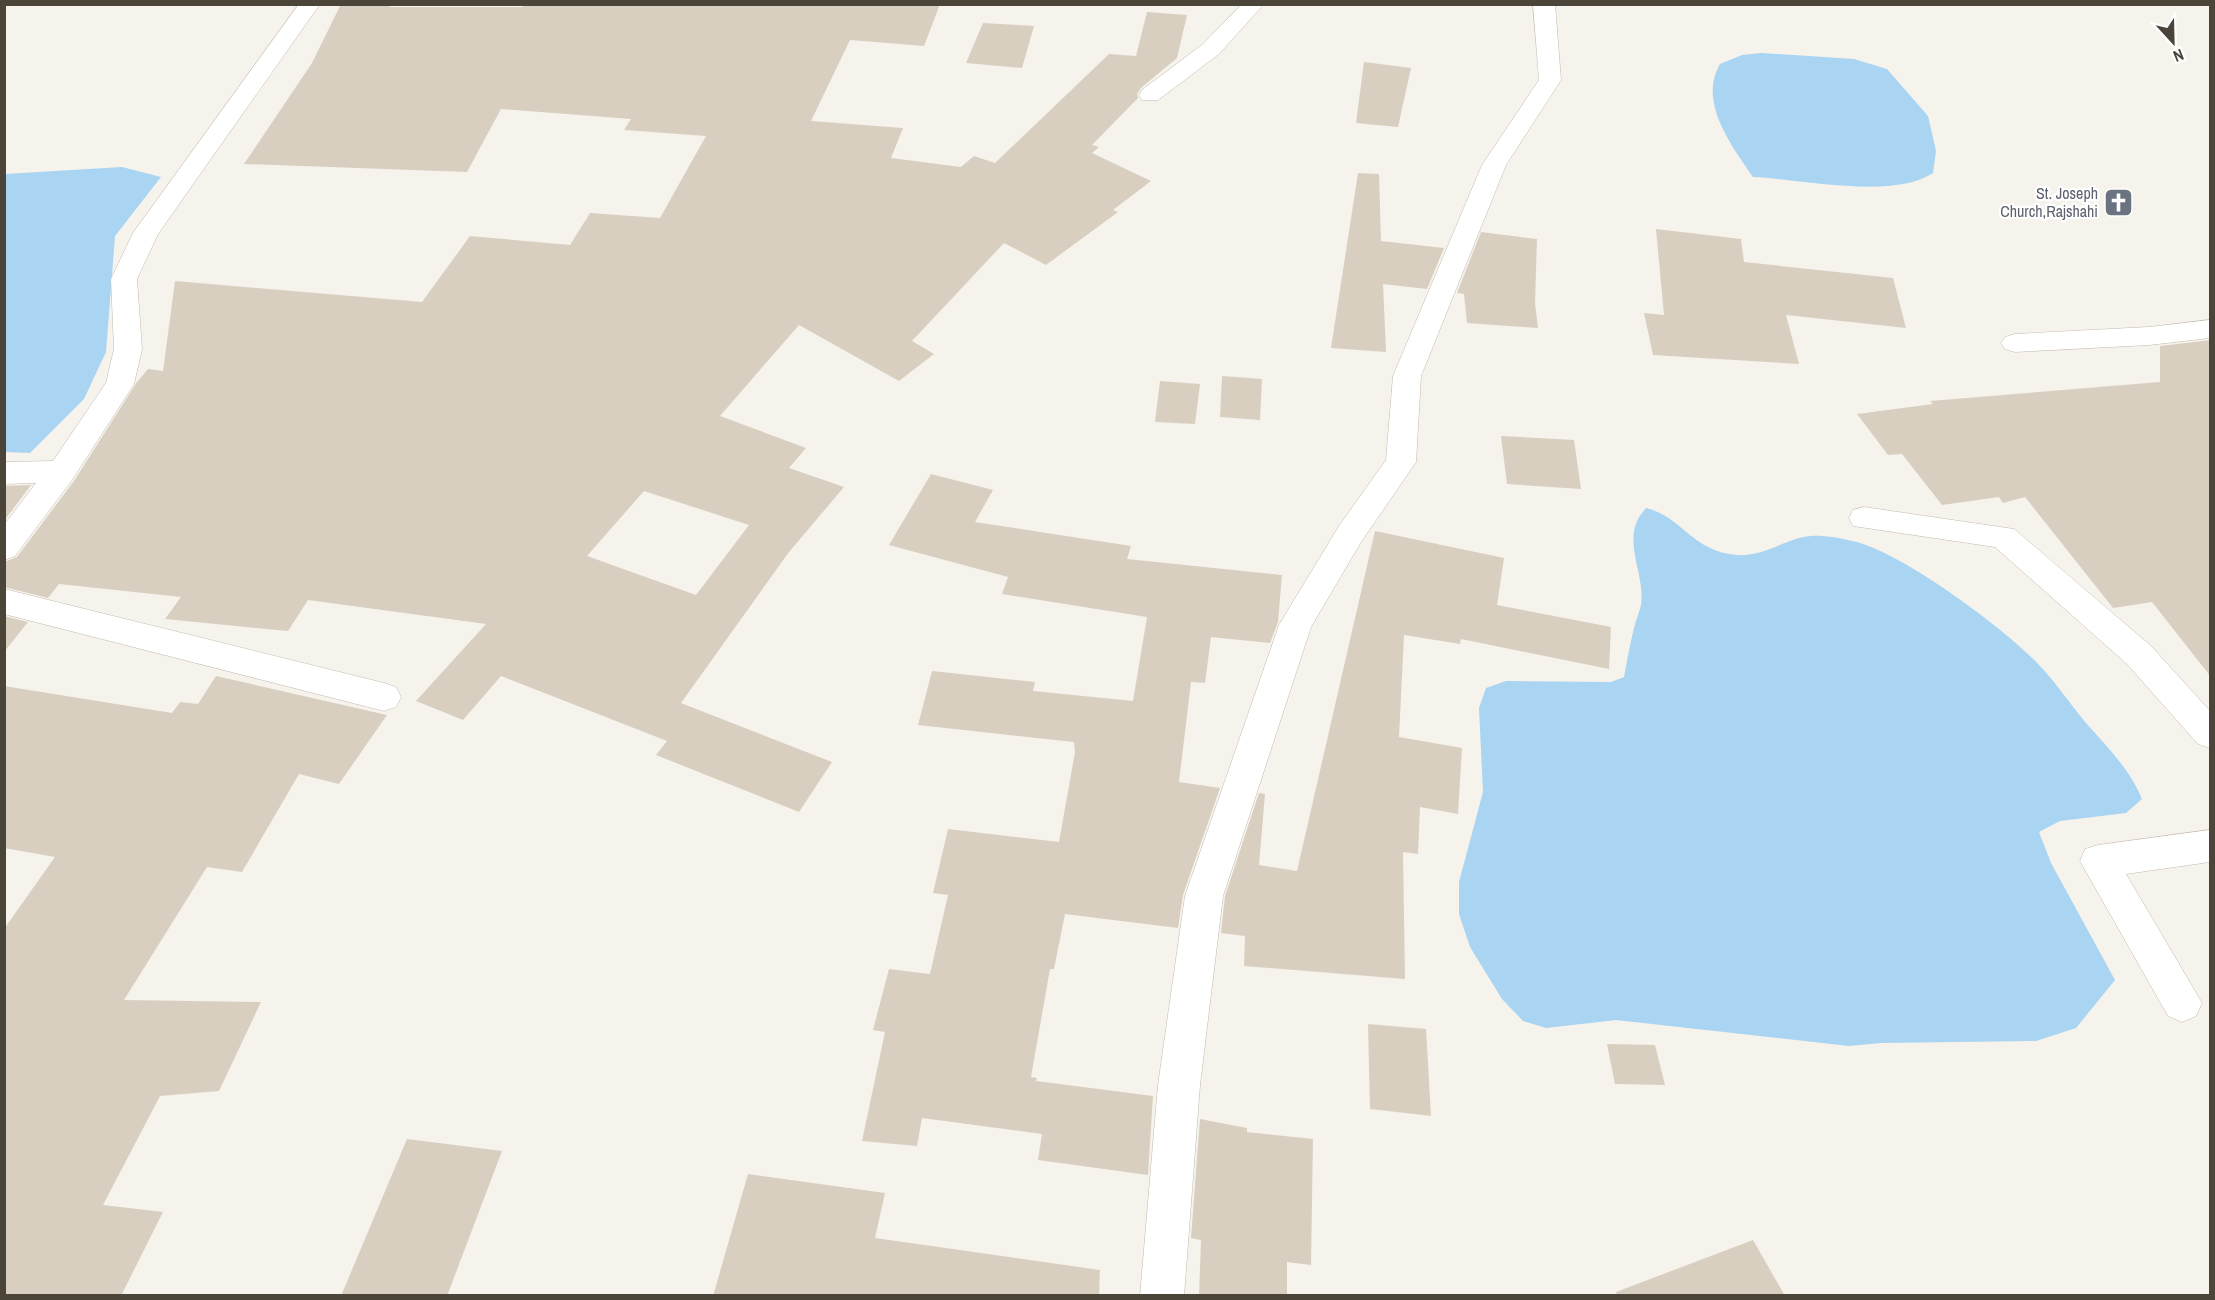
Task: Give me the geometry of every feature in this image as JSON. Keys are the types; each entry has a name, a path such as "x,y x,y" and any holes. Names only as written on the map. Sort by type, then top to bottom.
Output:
{"street":[{"path":"4,548 61,472 120,384 128,349 124,279 146,233 310,4"},
{"path":"1150,95 1211,49 1254,4"},
{"path":"1162,1296 1179,1085 1204,896 1295,625 1350,534 1401,462 1407,376 1494,165 1550,80 1544,4"},
{"path":"2015,343 2149,336 2211,329"},
{"path":"4,473 61,472"},
{"path":"1864,518 2003,537 2139,655 2211,734"},
{"path":"4,601 384,697"},
{"path":"2182,1003 2098,861 2211,846"}],"water":[{"path":"1761,53 1854,59 1887,69 1928,116 1936,151 1933,173 1916,181 1871,187 1753,177 1735,151 1720,123 1713,93 1714,78 1720,64 1742,55"},
{"path":"122,167 161,177 115,236 106,352 84,399 30,453 5,452 5,174"},
{"path":"1646,508 1669,518 1709,548 1737,555 1756,553 1811,536 1837,538 1872,547 1897,559 1951,593 2003,633 2046,673 2117,759 2131,778 2142,799 2126,813 2060,821 2039,832 2051,863 2115,980 2076,1028 2036,1041 1881,1043 1849,1046 1616,1020 1546,1028 1523,1021 1502,999 1470,947 1459,914 1459,882 1483,792 1479,708 1486,688 1506,681 1611,682 1624,677 1642,592 1633,543 1634,531 1638,519"}],"building":[{"path":"390,4 389,7 523,7 524,4 940,4 924,46 850,40 811,121 903,128 891,158 961,167 974,156 995,163 1109,54 1136,56 1147,12 1187,15 1177,58 1141,88 1137,94 1138,98 1092,145 1099,147 1092,153 1151,181 1113,210 1118,212 1046,265 1004,243 912,341 934,354 899,381 799,325 720,416 806,448 789,468 844,487 789,552 681,703 832,762 799,812 656,755 667,741 501,676 463,720 416,701 486,624 308,600 288,631 165,619 181,597 59,584 48,598 4,587 4,562 17,557 74,481 137,382 148,369 163,371 175,281 422,302 470,236 570,245 590,213 660,218 706,136 624,130 631,119 501,109 467,172 244,164 312,63 340,6","holes":["644,491 749,525 696,595 587,556"]},
{"path":"983,23 1034,26 1022,68 966,63"},
{"path":"1364,62 1411,68 1398,127 1356,123"},
{"path":"1358,173 1379,174 1381,241 1444,248 1427,289 1383,284 1386,352 1331,348"},
{"path":"1656,229 1741,239 1744,262 1893,278 1906,328 1786,315 1799,364 1653,355 1644,313 1664,315"},
{"path":"1481,232 1537,239 1535,303 1538,328 1467,323 1464,294 1457,293"},
{"path":"2211,340 2211,677 2152,602 2113,608 2025,497 2003,503 1999,497 1942,505 1902,454 1888,455 1857,414 1933,404 1930,401 2160,382 2160,346"},
{"path":"1222,376 1262,379 1260,420 1220,417"},
{"path":"1160,381 1200,384 1195,424 1155,422"},
{"path":"1501,436 1574,440 1581,489 1507,484"},
{"path":"931,474 993,490 975,522 1131,546 1127,559 1282,575 1278,622 1270,643 1211,637 1205,683 1191,682 1179,782 1220,788 1183,895 1178,928 1065,914 1054,969 1050,969 1031,1077 1037,1078 1036,1081 1153,1096 1148,1175 1038,1160 1042,1134 922,1118 917,1146 862,1141 885,1032 873,1030 889,969 930,974 948,895 933,893 948,829 1059,842 1075,752 1074,742 918,725 932,671 1035,682 1033,691 1133,701 1147,617 1002,594 1008,577 889,545"},
{"path":"31,485 4,521 4,486"},
{"path":"1375,531 1504,558 1497,605 1611,627 1609,669 1461,639 1460,644 1404,635 1399,737 1462,748 1458,814 1420,807 1418,854 1403,852 1405,979 1244,966 1245,936 1221,933 1225,896 1259,793 1265,794 1259,865 1297,871"},
{"path":"4,616 28,622 4,652"},
{"path":"216,676 387,715 339,784 299,774 242,872 207,867 124,1000 261,1002 219,1091 160,1096 103,1205 163,1212 121,1296 4,1296 4,929 55,857 4,848 4,686 172,713 180,702 198,704"},
{"path":"1368,1024 1426,1029 1431,1116 1370,1109"},
{"path":"1607,1044 1655,1045 1665,1085 1615,1084"},
{"path":"1200,1119 1247,1128 1247,1132 1313,1139 1311,1265 1287,1262 1287,1296 1199,1296 1201,1240 1191,1238"},
{"path":"407,1139 502,1151 447,1296 341,1296"},
{"path":"748,1174 885,1193 875,1238 1100,1270 1099,1296 713,1296"},
{"path":"1753,1240 1785,1296 1617,1296 1616,1292"}],"place":[{"name":"St. Joseph Church,Rajshahi","path":"2119,202"}]}
